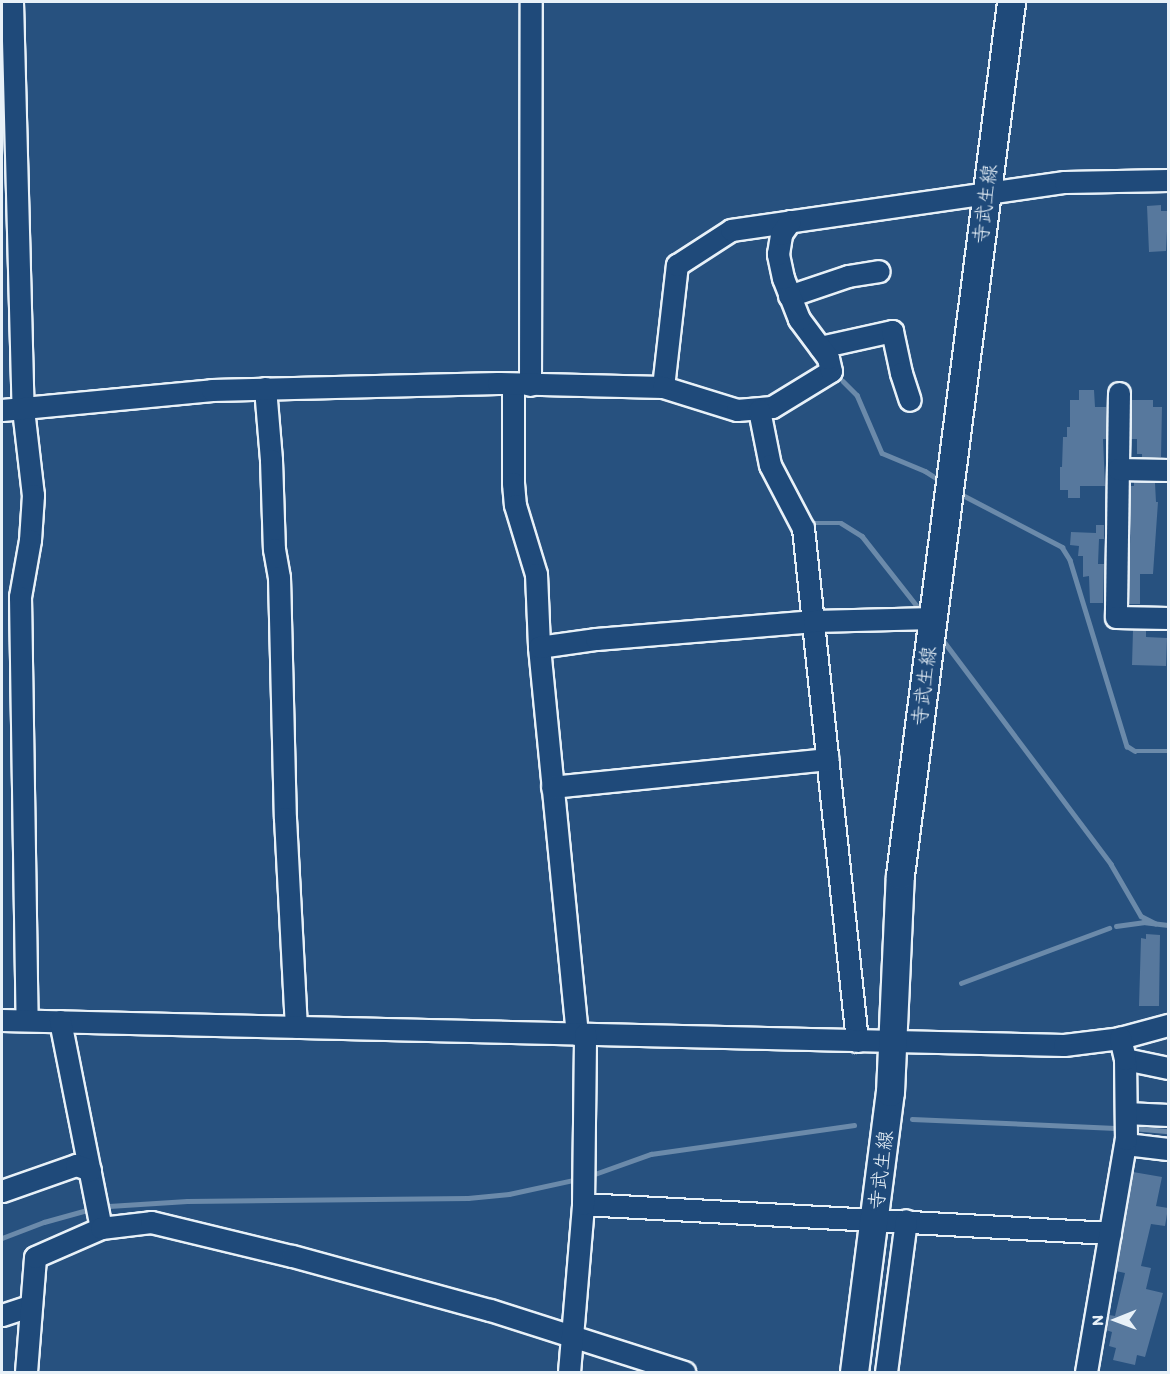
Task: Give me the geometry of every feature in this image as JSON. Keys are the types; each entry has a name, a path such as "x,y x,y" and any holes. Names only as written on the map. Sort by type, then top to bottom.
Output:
{"main road":[{"name":"寺武生線","path":"854,1372 873,1231 894,1041 900,875 1011,2"}],"street":[{"path":"12,2 8,86 10,254 33,495 30,540 11,596 27,1020"},
{"path":"531,2 521,385 513,483 515,505 536,574 538,647 581,1034 583,1204 569,1372"},
{"path":"663,387 677,265 731,230 1065,182 1168,180"},
{"path":"2,410 212,390 521,385 663,387 723,407 737,410 759,410 786,401 831,371 828,358 799,319 789,296 778,254 781,234 790,221"},
{"path":"789,296 848,276 879,271"},
{"path":"820,347 892,331 901,374 910,400"},
{"path":"265,388 271,460 274,549 279,577 285,818 296,1027"},
{"path":"1119,393 1116,617 1168,618"},
{"path":"759,410 770,465 801,522 814,621 857,1041"},
{"path":"1118,469 1168,470"},
{"path":"538,647 814,621 933,618"},
{"path":"552,787 828,759"},
{"path":"2,1020 1064,1045 1120,1038 1168,1025"},
{"path":"60,1021 101,1228"},
{"path":"1086,1372 1126,1141 1125,1059 1120,1038"},
{"path":"1125,1059 1168,1068"},
{"path":"1126,1115 1168,1114"},
{"path":"1126,1141 1168,1149"},
{"path":"2,1191 76,1165 90,1170"},
{"path":"583,1204 873,1231 906,1220 1110,1233"},
{"path":"886,1372 906,1220"},
{"path":"26,1372 29,1306 35,1257 101,1228 151,1222 402,1286 684,1372"},
{"path":"2,1315 29,1306"}],"building":[{"path":"1161,205 1161,211 1168,211 1166,251 1149,252 1147,206"},
{"path":"1079,390 1094,390 1095,407 1106,407 1106,439 1103,439 1105,486 1080,486 1080,498 1068,498 1068,490 1060,490 1063,437 1067,437 1067,427 1070,427 1070,400 1079,400"},
{"path":"1132,400 1153,400 1153,407 1162,407 1161,457 1142,457 1142,454 1137,454 1137,439 1131,439"},
{"path":"1134,482 1155,483 1156,502 1158,502 1153,574 1140,574 1140,604 1129,604 1131,486 1134,486"},
{"path":"1096,525 1104,525 1104,539 1099,539 1098,564 1104,564 1103,603 1090,603 1089,576 1083,577 1083,556 1078,556 1079,546 1070,545 1071,532 1096,533"},
{"path":"1133,630 1146,630 1146,637 1167,638 1166,666 1132,665"},
{"path":"1146,934 1160,935 1159,1006 1139,1006 1141,938 1146,939"},
{"path":"1133,1172 1162,1177 1156,1206 1168,1208 1165,1226 1151,1224 1141,1266 1151,1268 1146,1289 1163,1293 1145,1357 1137,1355 1135,1365 1113,1360 1116,1348 1109,1346 1112,1332 1106,1330 1109,1315 1115,1316 1125,1273 1116,1271"}],"waterway":[{"path":"843,381 857,395 882,453 925,471 941,481"},
{"path":"957,492 1062,547 1070,560 1127,746 1135,751 1168,751"},
{"path":"815,523 841,523 862,536 921,611"},
{"path":"943,640 1111,864 1141,916 1155,923"},
{"path":"1116,926 1143,922 1168,925"},
{"path":"961,983 1109,928"},
{"path":"912,1119 1121,1128"},
{"path":"592,1175 651,1154 854,1125"},
{"path":"1132,1128 1168,1131"},
{"path":"109,1206 187,1201 468,1198 509,1194 573,1180"},
{"path":"2,1238 44,1222 91,1209"}]}
